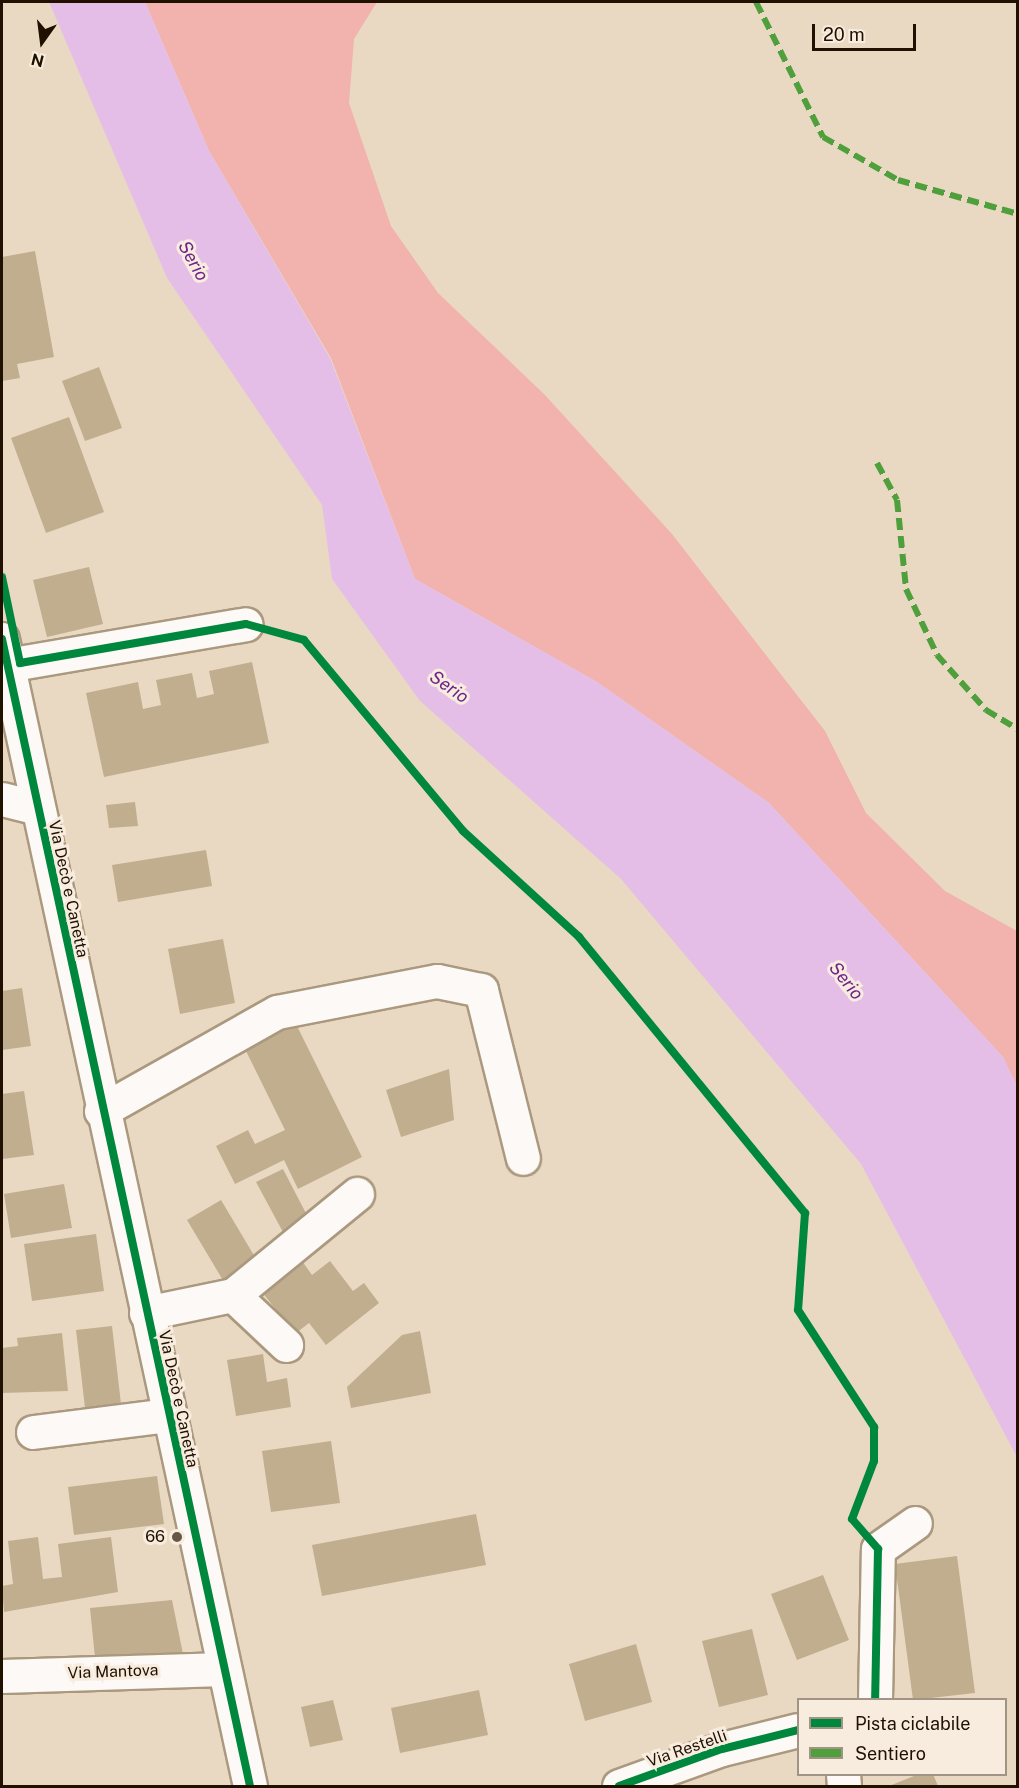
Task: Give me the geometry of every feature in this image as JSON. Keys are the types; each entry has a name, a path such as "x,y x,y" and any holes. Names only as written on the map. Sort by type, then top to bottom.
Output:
{"street":[{"name":"Via Decò e Canetta","path":"246,624 10,656 38,808 101,1111 250,1786"},
{"path":"2,799 38,808"},
{"path":"101,1111 277,1012 437,981 481,990 523,1158"},
{"name":"Via Decò e Canetta","path":"146,1313 233,1295 357,1194"},
{"path":"233,1295 286,1345"},
{"name":"Via Decò e Canetta","path":"33,1432 167,1415"},
{"path":"875,1698 878,1549 915,1523"},
{"name":"Via Mantova","path":"2,1676 224,1669"},
{"name":"Via Restelli","path":"619,1786 722,1749 797,1730"}],"shaded area":[{"path":"145,2 377,2 354,39 349,103 391,226 438,293 544,394 672,534 825,731 866,813 945,891 1017,931 1017,1087 1003,1057 769,803 597,682 415,579 331,358 209,151"}],"water":[{"name":"Serio","path":"49,2 145,2 209,151 330,358 415,579 597,682 769,803 1003,1057 1018,1087 1017,1457 861,1164 621,879 420,701 332,579 322,505 167,278"}],"building":[{"path":"35,251 54,357 17,364 20,378 2,381 2,257"},
{"path":"99,367 122,428 85,441 62,381"},
{"path":"69,417 104,512 46,533 11,438"},
{"path":"89,567 103,624 47,637 33,580"},
{"path":"252,662 269,743 104,777 86,693 138,682 143,709 161,705 156,680 192,673 197,698 214,694 209,671"},
{"path":"135,802 138,826 109,828 106,805"},
{"path":"206,850 212,886 118,902 112,865"},
{"path":"223,939 235,1003 180,1014 168,949"},
{"path":"22,988 31,1046 2,1050 2,991"},
{"path":"296,1024 362,1157 298,1189 284,1160 235,1184 216,1146 248,1130 255,1144 285,1130 245,1049"},
{"path":"449,1069 454,1120 401,1137 386,1090"},
{"path":"24,1091 34,1155 2,1159 2,1094"},
{"path":"283,1169 310,1221 284,1234 256,1182"},
{"path":"64,1184 72,1228 11,1238 4,1194"},
{"path":"221,1200 261,1267 227,1287 187,1220"},
{"path":"96,1234 104,1291 32,1301 24,1244"},
{"path":"302,1261 312,1275 330,1261 353,1291 364,1283 379,1303 326,1345 309,1323 295,1334 262,1292"},
{"path":"112,1326 121,1404 85,1408 76,1330"},
{"path":"420,1331 431,1393 351,1408 347,1387 402,1335"},
{"path":"62,1333 68,1391 2,1393 2,1348 18,1346 17,1338"},
{"path":"263,1354 267,1382 287,1378 291,1407 236,1416 227,1360"},
{"path":"331,1441 340,1503 271,1512 262,1451"},
{"path":"157,1476 164,1524 74,1535 68,1487"},
{"path":"476,1514 486,1565 322,1596 312,1545"},
{"path":"38,1537 43,1579 62,1577 58,1544 111,1537 118,1592 4,1612 2,1586 13,1584 8,1541"},
{"path":"957,1556 975,1693 913,1698 895,1564"},
{"path":"823,1575 849,1640 797,1660 771,1594"},
{"path":"172,1600 183,1654 96,1668 90,1608"},
{"path":"752,1629 768,1695 719,1707 702,1641"},
{"path":"636,1644 652,1702 585,1721 569,1664"},
{"path":"479,1690 488,1735 400,1753 391,1708"},
{"path":"333,1700 343,1740 310,1747 301,1707"},
{"path":"914,1776 934,1776 938,1786 889,1786"}],"marked path":[{"path":"756,2 823,137 898,180 1018,214"},
{"path":"877,463 897,500 906,589 937,655 986,710 1018,729"}],"cycle path":[{"path":"2,577 20,663 246,624 304,640 463,831 579,937 805,1213 798,1310 874,1427 874,1461 852,1519 878,1549 875,1698"},
{"path":"2,639 250,1786"},
{"path":"619,1786 722,1749 797,1730"}],"place":[{"name":"66","path":"177,1537"}]}
